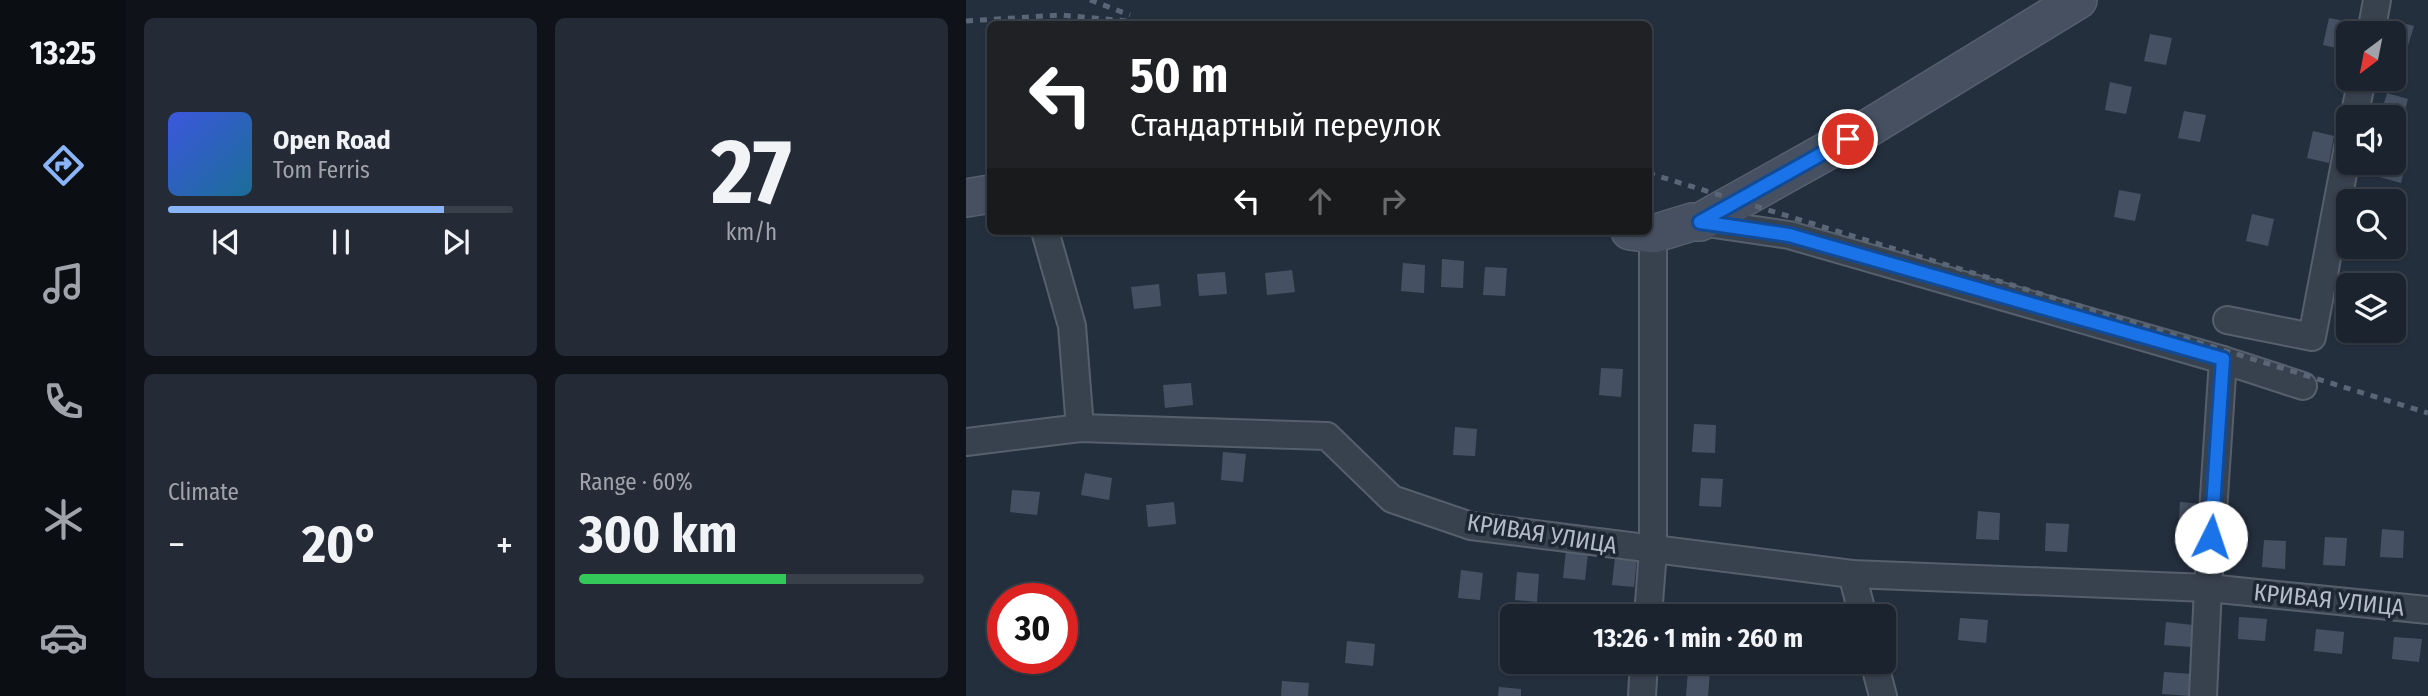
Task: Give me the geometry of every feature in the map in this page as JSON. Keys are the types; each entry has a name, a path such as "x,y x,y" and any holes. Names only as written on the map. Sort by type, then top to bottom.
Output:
{"main road":[{"path":"1652,230 1700,222 1870,127 2078,0"},
{"path":"966,198 987,194"}],"street":[{"path":"2373,21 2377,0"},
{"path":"2227,320 2312,337 2343,175"},
{"path":"1700,222 1789,235 2223,359 2303,386"},
{"path":"1046,235 1072,326 1080,428"},
{"path":"1642,235 1653,550 1649,604"},
{"path":"2203,696 2207,588 2223,359"},
{"name":"КРИВАЯ УЛИЦА","path":"966,442 1080,428 1327,436 1392,499 1471,526 1852,574 2207,588 2428,610"},
{"path":"1852,574 1860,604"},
{"path":"1642,696 1643,674"},
{"path":"1877,674 1883,696"}],"building":[{"path":"2329,18 2345,21 2336,21 2336,48 2323,45"},
{"path":"2406,24 2414,26 2406,52"},
{"path":"2150,34 2172,38 2166,65 2144,61"},
{"path":"2110,82 2132,87 2126,114 2105,110"},
{"path":"2387,93 2408,99 2406,106 2384,105"},
{"path":"2184,111 2206,115 2200,142 2178,138"},
{"path":"2313,131 2334,136 2329,163 2307,158"},
{"path":"2380,175 2403,175 2401,183"},
{"path":"2119,190 2141,194 2135,221 2114,217"},
{"path":"2252,214 2274,219 2268,246 2246,241"},
{"path":"1442,259 1464,261 1463,288 1441,287"},
{"path":"1403,263 1425,265 1424,293 1401,291"},
{"path":"1485,267 1507,268 1505,296 1483,295"},
{"path":"1292,270 1295,292 1267,295 1265,273"},
{"path":"1225,272 1227,294 1199,296 1197,274"},
{"path":"1159,284 1161,306 1134,309 1131,287"},
{"path":"1601,368 1623,369 1621,397 1599,395"},
{"path":"1191,383 1193,405 1165,408 1163,385"},
{"path":"1694,424 1716,425 1715,453 1692,452"},
{"path":"1455,427 1477,429 1475,456 1453,455"},
{"path":"1223,452 1246,454 1243,482 1221,480"},
{"path":"1085,473 1112,478 1109,500 1081,495"},
{"path":"1701,478 1723,479 1721,507 1699,506"},
{"path":"1012,490 1040,492 1037,515 1010,512"},
{"path":"1174,502 1176,524 1148,527 1146,505"},
{"path":"2180,502 2202,504 2200,532 2178,530"},
{"path":"1978,511 2000,513 1999,540 1976,539"},
{"path":"2222,521 2245,522 2243,550 2221,549"},
{"path":"2046,523 2069,524 2067,552 2045,551"},
{"path":"2382,529 2404,531 2403,558 2380,557"},
{"path":"2325,537 2347,538 2345,566 2323,565"},
{"path":"2264,540 2286,541 2285,569 2262,567"},
{"path":"1566,550 1588,553 1585,580 1563,578"},
{"path":"1615,557 1637,559 1634,587 1612,585"},
{"path":"1461,570 1483,573 1480,600 1458,598"},
{"path":"1517,572 1539,574 1537,602 1515,600"},
{"path":"2239,617 2267,619 2265,641 2238,639"},
{"path":"1960,618 1988,620 1986,643 1958,640"},
{"path":"2166,622 2193,625 2192,647 2164,645"},
{"path":"2316,629 2344,632 2342,654 2314,651"},
{"path":"2394,637 2422,639 2419,662 2392,659"},
{"path":"1347,641 1375,644 1373,666 1345,663"},
{"path":"2164,672 2192,674 2190,696 2162,694"},
{"path":"1688,674 1710,674 1708,696 1686,696"},
{"path":"1282,681 1309,683 1308,696 1281,696"},
{"path":"1499,687 1521,689 1521,696 1498,696"}],"railway":[{"path":"1090,0 1130,15"},
{"path":"966,21 1060,15 1127,21"},
{"path":"1652,174 2428,413"}],"route":[{"path":"1848,139 1700,222 1789,235 2223,359 2211,537"}]}
